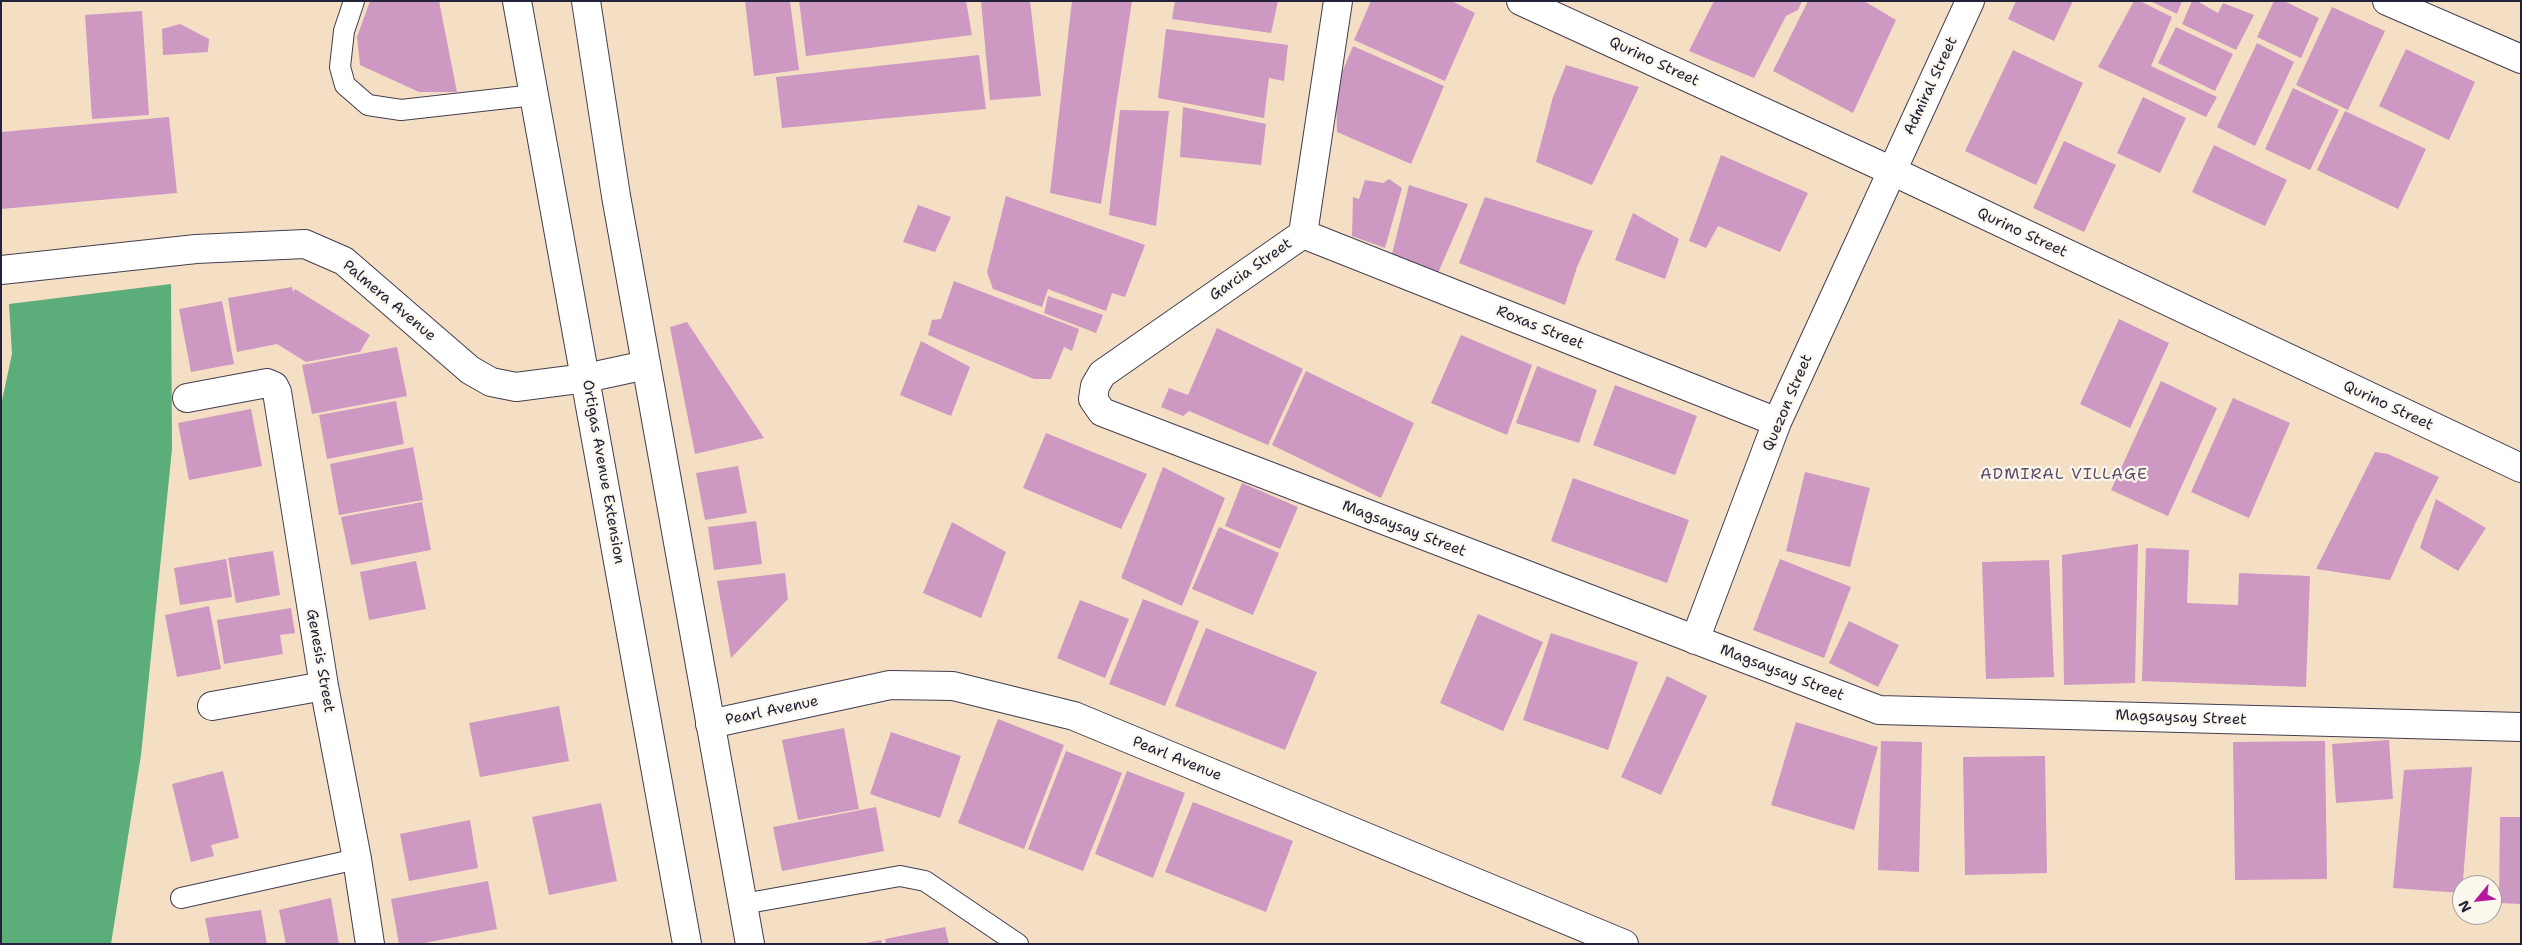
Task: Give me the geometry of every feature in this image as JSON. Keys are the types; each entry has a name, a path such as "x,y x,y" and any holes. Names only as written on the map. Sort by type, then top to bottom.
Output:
{"street":[{"name":"Ortigas Avenue Extension","path":"517,1 687,944"},
{"path":"586,1 616,196 750,944"},
{"name":"Garcia Street","path":"1093,399 1095,386 1102,374 1303,234 1338,1"},
{"name":"Qurino Street","path":"1521,1 1892,172 2521,468"},
{"name":"Admiral Street","path":"1892,172 1970,1"},
{"path":"2387,1 2521,59"},
{"name":"Quezon Street","path":"1695,640 1778,422 1892,172"},
{"name":"Roxas Street","path":"1303,234 1778,422"},
{"name":"Palmera Avenue","path":"1,270 196,249 304,244 344,261 470,370 491,382 516,388 586,378 646,365"},
{"name":"Genesis Street","path":"187,398 267,383 274,386 277,392 324,686 357,859 370,944"},
{"name":"Magsaysay Street","path":"1093,399 1102,412 1117,419 1879,710 2521,727"},
{"name":"Pearl Avenue","path":"710,724 890,685 953,686 1074,716 1624,944"},
{"path":"212,706 324,686"}],"lane":[{"path":"354,1 344,32 340,66 345,85 368,105 401,110 534,95"},
{"path":"180,898 357,859"},
{"path":"743,904 900,876 925,881 1018,944"}],"green space":[{"path":"171,284 172,449 141,755 111,944 1,944 1,405 12,354 9,304"}],"building":[{"path":"370,1 439,1 457,92 419,92 360,65 357,37"},
{"path":"745,1 790,1 799,70 754,76"},
{"path":"799,1 966,1 972,35 806,56"},
{"path":"981,1 1030,1 1041,96 990,100"},
{"path":"1072,1 1132,1 1101,204 1050,193"},
{"path":"1175,1 1278,1 1271,33 1172,19"},
{"path":"1371,1 1452,1 1475,13 1445,81 1354,40"},
{"path":"1714,1 1802,1 1798,10 1786,16 1754,78 1689,51"},
{"path":"1808,1 1864,1 1896,20 1853,113 1773,71"},
{"path":"2016,1 2073,1 2054,41 2008,19"},
{"path":"2134,1 2140,1 2172,17 2151,66 2217,97 2206,117 2098,67"},
{"path":"2150,1 2182,1 2177,14"},
{"path":"2192,1 2197,1 2218,13 2223,3 2254,15 2236,50 2182,24"},
{"path":"2274,1 2284,1 2319,18 2301,58 2257,37"},
{"path":"2332,7 2385,31 2348,110 2296,85"},
{"path":"142,11 149,115 92,119 85,15"},
{"path":"180,24 209,39 208,52 163,55 162,29"},
{"path":"2176,27 2233,54 2215,91 2158,63"},
{"path":"1166,29 1288,45 1284,81 1269,78 1264,118 1158,98"},
{"path":"2257,43 2294,62 2255,146 2217,127"},
{"path":"1353,46 1444,86 1411,164 1337,132 1336,87"},
{"path":"2406,49 2475,82 2449,140 2379,106"},
{"path":"2013,50 2083,83 2036,185 1965,151"},
{"path":"979,55 986,109 782,128 776,77"},
{"path":"1566,65 1639,87 1592,185 1536,162 1553,97"},
{"path":"2293,88 2339,110 2310,170 2265,149"},
{"path":"2143,97 2186,118 2160,173 2117,153"},
{"path":"1183,107 1266,124 1261,165 1180,157"},
{"path":"1120,110 1169,111 1156,226 1109,215"},
{"path":"2345,111 2426,149 2398,209 2317,170"},
{"path":"169,117 177,193 1,209 1,132"},
{"path":"2064,141 2116,165 2084,232 2033,208"},
{"path":"2214,145 2287,180 2265,226 2192,192"},
{"path":"1721,155 1808,193 1780,252 1718,226 1706,248 1689,241"},
{"path":"1389,179 1402,188 1385,248 1352,236 1353,197 1359,199 1365,180 1383,183"},
{"path":"1409,185 1468,204 1438,273 1392,254"},
{"path":"1006,196 1145,245 1125,297 1112,293 1106,311 1048,289 1042,307 993,289 987,272"},
{"path":"1485,197 1593,231 1577,267 1565,305 1459,263"},
{"path":"918,205 951,217 935,252 903,242"},
{"path":"1633,213 1679,239 1665,279 1615,260"},
{"path":"954,281 1079,329 1072,351 1064,347 1051,379 1034,379 928,335 932,320 941,319"},
{"path":"292,287 293,292 295,289 370,335 360,352 306,362 277,344 237,352 228,298"},
{"path":"1048,296 1103,315 1096,333 1044,313"},
{"path":"222,301 234,364 191,372 179,309"},
{"path":"2119,319 2169,343 2130,428 2080,404"},
{"path":"687,322 764,438 695,454 670,327"},
{"path":"1217,328 1303,369 1268,445 1189,411 1183,416 1161,407 1169,388 1188,395"},
{"path":"1461,335 1532,365 1507,435 1431,403"},
{"path":"921,341 970,367 951,416 900,395"},
{"path":"397,347 407,396 312,414 302,365"},
{"path":"1537,366 1597,390 1579,443 1516,423"},
{"path":"1306,371 1414,423 1381,498 1272,445"},
{"path":"2161,381 2217,408 2168,516 2111,490"},
{"path":"1615,385 1697,416 1675,475 1593,445"},
{"path":"2233,398 2290,423 2249,518 2191,492"},
{"path":"396,401 404,444 327,459 319,415"},
{"path":"251,409 262,466 189,480 178,423"},
{"path":"1046,433 1147,474 1121,529 1023,488"},
{"path":"413,447 423,500 339,515 330,464"},
{"path":"2375,452 2388,454 2439,477 2390,580 2316,569"},
{"path":"738,466 747,513 705,520 696,473"},
{"path":"1163,467 1225,498 1182,606 1121,578"},
{"path":"1805,472 1870,488 1850,567 1786,551"},
{"path":"1573,478 1689,520 1667,583 1551,541"},
{"path":"1242,483 1298,507 1280,549 1225,526"},
{"path":"2436,499 2486,528 2458,571 2420,548"},
{"path":"422,502 431,550 351,565 341,517"},
{"path":"756,521 762,564 714,570 708,527"},
{"path":"952,522 1006,552 981,618 923,593"},
{"path":"1219,527 1279,553 1253,615 1192,589"},
{"path":"2138,544 2135,683 2064,685 2062,555"},
{"path":"2146,548 2189,550 2187,603 2238,605 2239,573 2310,576 2306,687 2142,681"},
{"path":"273,551 280,595 236,603 228,558"},
{"path":"226,559 232,597 180,605 174,568"},
{"path":"1780,559 1851,587 1824,658 1753,630"},
{"path":"2049,560 2054,677 1986,679 1982,562"},
{"path":"416,561 426,609 369,620 360,572"},
{"path":"785,573 788,599 731,658 717,581"},
{"path":"1143,599 1199,621 1165,706 1109,684"},
{"path":"1080,600 1129,619 1105,678 1057,658"},
{"path":"209,606 221,669 177,677 165,615"},
{"path":"291,608 295,633 280,635 283,654 224,664 217,620"},
{"path":"1478,614 1543,642 1503,731 1440,703"},
{"path":"1849,621 1899,645 1878,687 1829,663"},
{"path":"1206,628 1317,672 1285,750 1175,706"},
{"path":"1551,633 1638,662 1608,750 1523,720"},
{"path":"1667,676 1707,696 1661,795 1621,777"},
{"path":"559,706 569,761 480,777 469,723"},
{"path":"998,719 1064,745 1024,849 958,823"},
{"path":"1796,722 1878,747 1854,830 1771,805"},
{"path":"844,728 859,809 798,820 782,740"},
{"path":"891,732 961,756 940,818 870,794"},
{"path":"2389,740 2393,799 2336,803 2332,744"},
{"path":"1881,741 1922,742 1919,872 1878,870"},
{"path":"2325,741 2327,879 2235,880 2233,742"},
{"path":"1066,751 1122,773 1083,871 1028,849"},
{"path":"2045,756 2047,873 1965,875 1963,757"},
{"path":"2472,767 2463,875 2452,875 2452,892 2393,888 2404,770"},
{"path":"223,771 239,838 211,845 214,856 191,862 172,784"},
{"path":"1127,771 1185,793 1153,878 1095,854"},
{"path":"1193,802 1293,841 1266,912 1165,872"},
{"path":"601,803 617,881 549,895 532,817"},
{"path":"876,807 884,851 782,871 773,827"},
{"path":"2500,817 2521,817 2521,904 2502,903 2502,875 2499,875"},
{"path":"470,820 478,868 409,881 400,834"},
{"path":"488,881 497,929 419,944 399,944 391,899"},
{"path":"331,898 339,944 286,944 279,910"},
{"path":"261,910 267,944 210,944 205,918"},
{"path":"945,927 949,944 886,944 885,939"},
{"path":"881,940 882,944 866,944 866,943"}],"district":[{"name":"ADMIRAL VILLAGE","path":"2064,475"}]}
